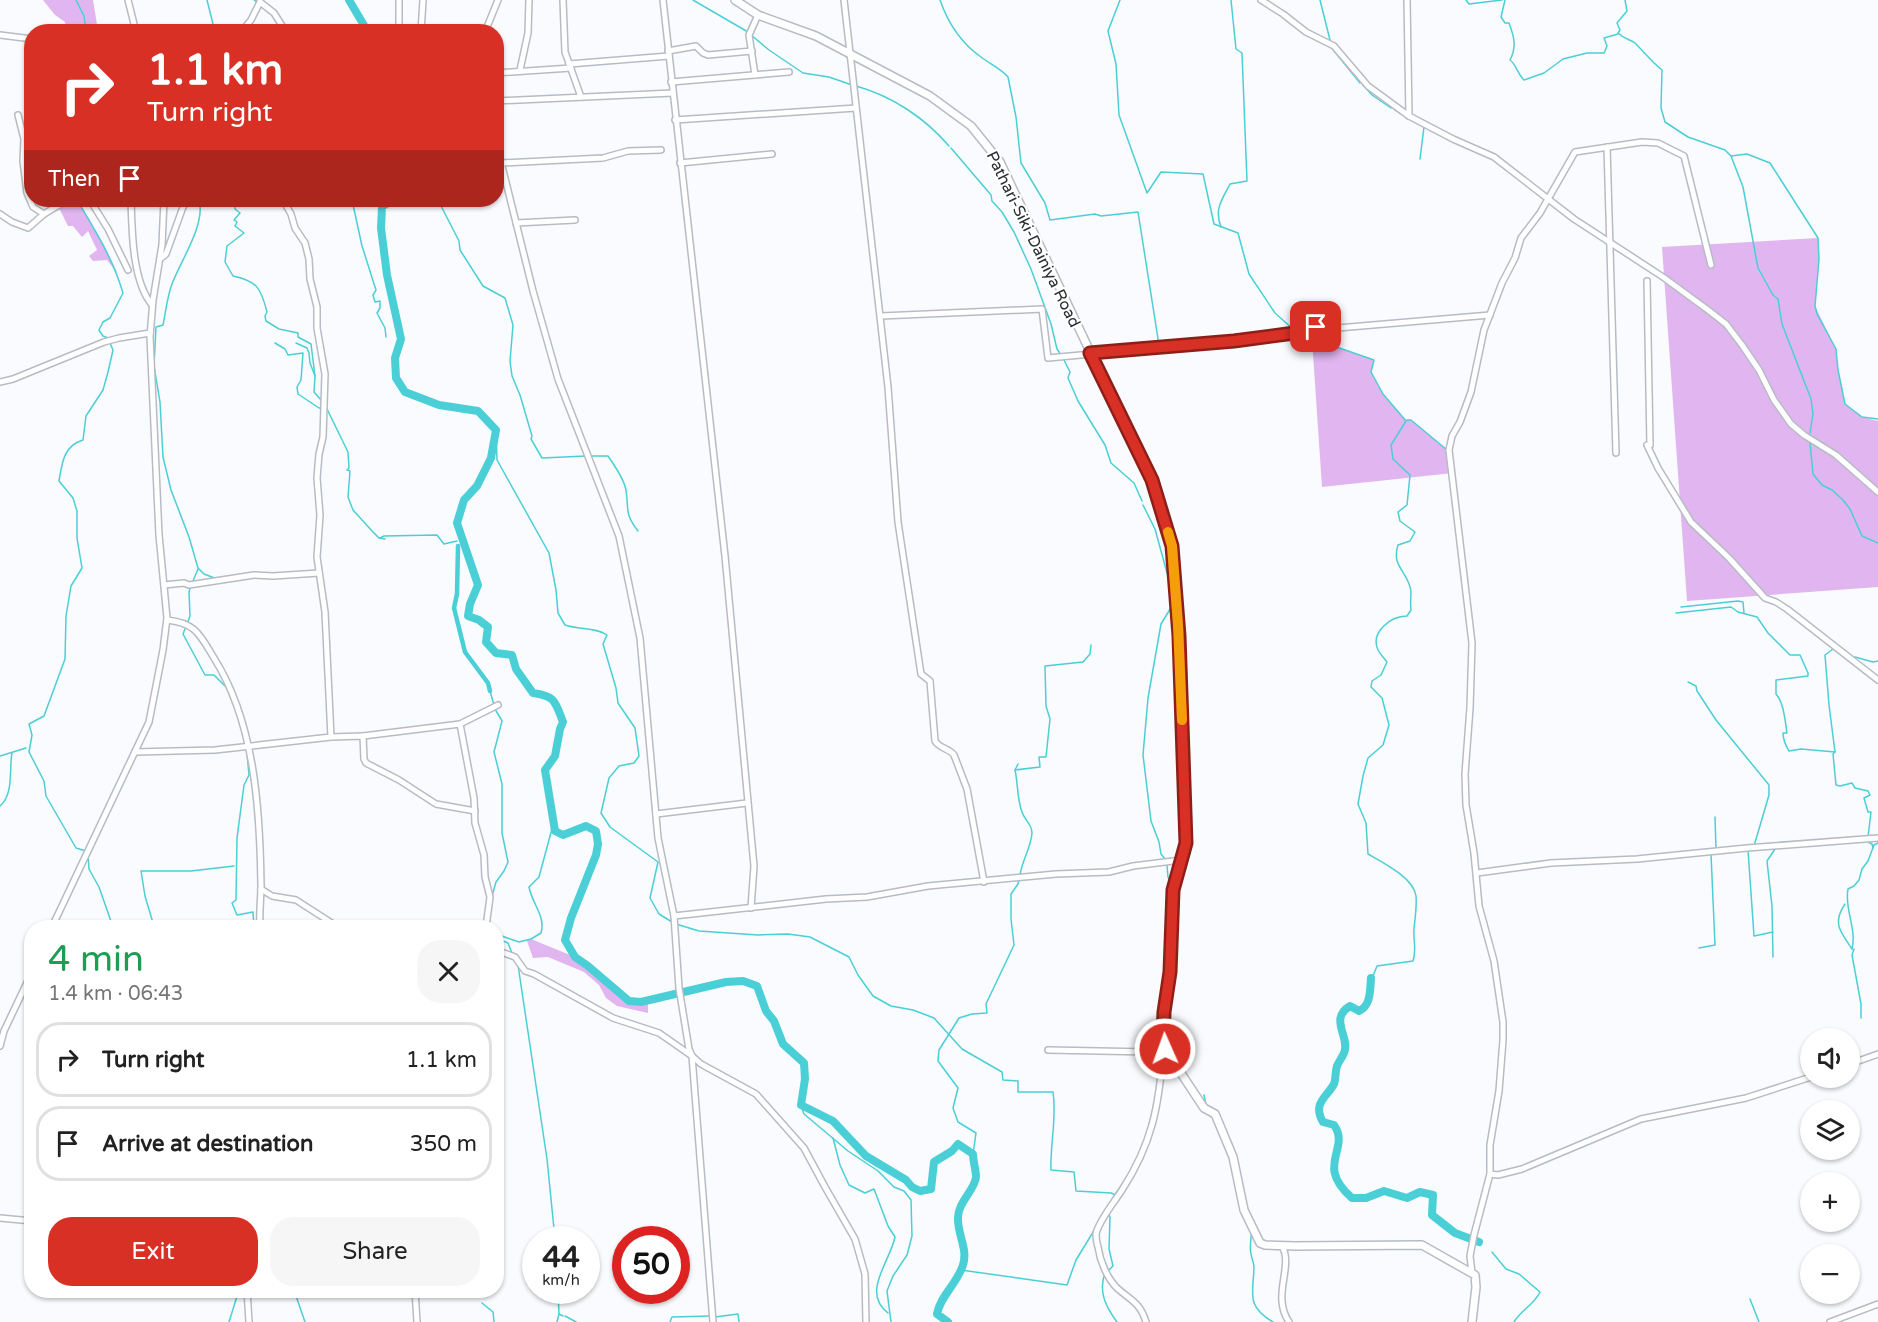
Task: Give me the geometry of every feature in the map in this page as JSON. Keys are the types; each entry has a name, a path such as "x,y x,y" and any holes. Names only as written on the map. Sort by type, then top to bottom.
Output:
{"main road":[{"name":"Pathari-Siki-Dainiya Road","path":"735,0 758,15 816,36 941,103 971,126 987,144 1000,162 1152,480 1172,546 1179,636 1186,807 1186,843 1173,890 1170,972 1164,1012 1163,1042 1165,1049"},
{"path":"1165,1049 1204,1108 1212,1112 1218,1121 1233,1157 1245,1210 1257,1239 1265,1245 1282,1246 1422,1245 1475,1275 1472,1322"}],"street":[{"path":"128,0 134,24"},
{"path":"399,0 399,24"},
{"path":"422,24 423,0"},
{"path":"488,24 498,0"},
{"path":"520,70 528,33 529,0"},
{"path":"563,0 564,41 581,97"},
{"path":"663,0 723,544 754,866 751,908"},
{"path":"844,0 881,316 898,522 918,662 921,674 930,681 935,741 954,755 967,789 984,882"},
{"path":"1261,0 1306,32 1334,46 1368,86 1408,116 1494,157 1547,200 1663,277 1726,324 1759,370 1774,400 1791,424 1804,435 1836,454 1878,492"},
{"path":"1407,0 1408,116"},
{"path":"248,24 260,1 274,13 281,24"},
{"path":"755,75 749,35 758,15"},
{"path":"0,35 24,38"},
{"path":"504,72 668,54 696,46 708,55 752,51"},
{"path":"671,82 789,72"},
{"path":"504,101 673,93"},
{"path":"675,120 856,108"},
{"path":"18,115 24,138 24,169"},
{"path":"1472,1274 1470,1256 1490,1174 1490,1144 1498,1091 1503,1022 1491,943 1479,906 1477,873 1466,805 1465,774 1472,644 1449,450 1452,436 1471,392 1484,330 1502,283 1515,258 1521,238 1547,200 1575,152 1642,142 1658,143 1684,156 1711,266"},
{"path":"1607,147 1616,453"},
{"path":"504,163 595,159 628,151 661,150"},
{"path":"680,163 772,154"},
{"path":"504,172 558,380 620,536 640,638 658,838 674,916 678,988 688,1049 692,1056 713,1322"},
{"path":"33,207 44,214"},
{"path":"0,213 12,222 28,228 56,207"},
{"path":"94,207 128,270"},
{"path":"131,207 132,233 138,270 143,290 152,306"},
{"path":"55,920 150,722 167,620 158,511 150,333 160,260 164,207"},
{"path":"160,260 166,254 183,207"},
{"path":"287,207 305,243 309,259 310,279 317,307 317,328 326,374 323,437 317,478 320,515 317,557 325,612 331,737"},
{"path":"516,223 574,220"},
{"path":"1647,280 1648,445 1658,468 1691,522 1729,558 1765,598 1787,609 1878,680"},
{"path":"881,316 1042,309 1048,358 1276,336 1302,332 1309,326 1326,329 1490,315"},
{"path":"0,382 21,376 104,342 150,333"},
{"path":"164,585 184,583 189,585 254,575 319,573"},
{"path":"167,620 182,622 198,632 224,674 236,701 249,746 259,839 260,920"},
{"path":"135,752 215,750 460,724 498,705"},
{"path":"460,724 474,798 475,823 484,855 485,877 490,897 487,920"},
{"path":"363,736 366,763 399,780 432,803 475,811"},
{"path":"656,814 747,803"},
{"path":"1477,873 1551,863 1636,859 1878,838"},
{"path":"674,916 826,899 867,897 928,886 1056,874 1109,872 1132,866 1181,860"},
{"path":"261,889 272,896 296,900 327,920"},
{"path":"504,953 515,957 525,971 613,1018 659,1033 711,1071 756,1094 804,1148 855,1239 865,1274 866,1322"},
{"path":"0,1046 4,1031 24,989"},
{"path":"1048,1050 1159,1052 1165,1049"},
{"path":"1146,1322 1134,1300 1111,1281 1098,1249 1096,1233 1132,1173 1149,1137 1159,1101 1165,1049"},
{"path":"1860,1060 1878,1054"},
{"path":"1490,1174 1497,1175 1522,1169 1641,1119 1746,1098 1800,1081"},
{"path":"0,1218 24,1220"},
{"path":"1282,1246 1285,1256 1281,1304 1289,1322"},
{"path":"248,1298 249,1322"},
{"path":"416,1298 417,1322"},
{"path":"1830,1322 1878,1304"}],"shaded area":[{"path":"43,0 93,0 97,24 65,24"},
{"path":"58,207 81,207 118,274 107,260 93,261 89,256 97,250 88,231 82,237 73,226 68,226"},
{"path":"1818,238 1819,259 1815,306 1836,349 1845,404 1862,417 1878,421 1878,587 1687,601 1662,247"},
{"path":"1312,339 1374,360 1371,372 1383,394 1406,420 1411,420 1450,452 1453,473 1322,487"},
{"path":"531,939 575,957 629,1001 648,1000 648,1013 617,1006 606,998 599,985 584,972 548,957 533,958 527,941"}],"waterway":[{"path":"76,0 84,16 85,24"},
{"path":"207,0 213,24"},
{"path":"349,0 363,24"},
{"path":"693,0 748,32"},
{"path":"940,0 947,17 961,39 1008,77 1016,117 1021,163 1045,203 1050,220 1095,214 1101,216 1138,212 1159,345"},
{"path":"1120,0 1108,31 1116,64 1119,115 1147,193 1161,172 1203,174 1214,224 1238,233 1249,274 1275,313 1294,330"},
{"path":"1221,227 1219,210 1230,184 1247,181 1242,53 1236,49 1231,0"},
{"path":"1320,0 1330,40"},
{"path":"1466,0 1469,4 1502,0"},
{"path":"1505,0 1501,17 1505,23 1509,23 1514,42 1514,51 1510,60 1524,80 1544,73 1563,59 1587,53 1604,53 1607,46 1604,38 1618,34"},
{"path":"1625,0 1627,11 1617,23 1620,30 1618,33 1635,43 1662,70 1661,108 1665,122 1688,137 1725,150 1731,156 1743,187 1758,268 1773,295 1778,299 1782,324 1811,399 1813,414 1810,433"},
{"path":"751,35 803,73 829,77 852,85"},
{"path":"1331,47 1360,83"},
{"path":"1363,85 1372,95 1391,108"},
{"path":"856,86 907,109 919,117 949,146"},
{"path":"1395,110 1424,127 1420,159"},
{"path":"951,148 991,195 992,201 1014,232 1031,269 1051,324 1057,349 1061,355"},
{"path":"1731,156 1747,154 1770,163 1818,238 1819,259 1815,306 1836,349 1845,404 1862,417 1878,419"},
{"path":"81,207 103,245 123,293 110,318 103,322 99,330 103,336 108,338"},
{"path":"200,207 196,231 172,284 163,325 156,327 154,366 160,402 163,457 171,490 198,568 204,574 217,579"},
{"path":"235,207 240,213 234,220 237,222 235,226 244,233 227,246 225,262 233,276 248,280 260,291 267,312 266,321 279,329 298,333 298,337 311,344 315,376"},
{"path":"354,207 362,246 376,290 373,295 375,302 380,301 377,313 385,328 386,337"},
{"path":"382,207 381,228 387,275 401,339 395,358 396,378 405,392 439,405 478,411 496,430 491,458 477,486 464,500 457,523 478,585 468,616 488,627 486,642 496,653 512,655 516,669 533,693 550,698 558,709 563,722 555,756 545,770 555,831 563,835 586,826 596,831 598,844 596,855 571,918 565,940 575,957 629,1001 641,1002 726,982 743,981 757,986 766,1011 774,1021 783,1044 804,1063 805,1079 801,1105 833,1121 866,1156 906,1180 912,1187 920,1191 931,1189 934,1162 952,1151 958,1144 973,1154 975,1182 958,1213 964,1253 963,1265 941,1301 937,1314 948,1322"},
{"path":"442,207 459,241 460,250 483,286 505,298 513,325 510,361 512,376 520,395 531,439 542,458 586,456"},
{"path":"1302,335 1374,360 1371,372 1383,394 1406,421 1391,445 1393,459 1410,475 1407,505 1398,512 1400,521 1415,532 1410,541 1398,545 1396,552 1398,564 1407,578 1411,591 1411,610 1407,616 1389,622 1379,631 1377,637 1378,650 1387,662 1381,675 1372,681 1371,687 1382,698 1389,725 1383,745 1368,758 1358,804 1366,823 1368,854 1404,877 1414,889 1416,896 1415,953 1413,961 1377,966 1373,976"},
{"path":"86,851 76,848 46,796 44,781 29,752 32,735 29,724 44,716 65,659 66,616 71,586 82,568 77,538 77,511 73,498 59,481 61,468 67,451 83,440 86,416 103,390 113,350 110,343"},
{"path":"275,343 285,349 288,355 303,353 301,380 297,387 298,394 319,408 327,409 348,452 349,468 347,470 350,471 348,497 353,510 379,538 385,539"},
{"path":"296,343 307,348 315,376 314,392 321,400"},
{"path":"1063,358 1070,372 1068,378 1078,401 1105,445 1111,463 1134,483 1142,501"},
{"path":"1407,420 1411,420 1447,450"},
{"path":"496,430 497,460 549,553 558,613 565,625 607,635 603,644 618,703 635,728 639,756 634,763 619,766 609,778 601,813 610,827 658,862 650,898 659,914 672,922"},
{"path":"1810,443 1813,474 1822,485 1843,500 1850,509 1862,536 1878,543"},
{"path":"590,456 608,456 616,468 625,486 629,515 638,531"},
{"path":"1143,505 1155,529 1172,591 1172,606 1161,624 1148,698 1143,755 1151,821 1161,854 1165,859"},
{"path":"380,538 437,535 444,544 457,541"},
{"path":"458,546 457,594 454,608 465,652 488,683 490,691"},
{"path":"193,581 198,569"},
{"path":"191,585 190,616 183,634 205,675 214,675 226,687"},
{"path":"1681,607 1738,601 1743,602 1744,613"},
{"path":"1676,613 1731,607 1738,612 1757,617 1768,633 1790,655 1800,655 1808,673 1808,676 1776,680 1776,694 1782,707 1787,733 1783,733 1789,751 1801,749 1835,752"},
{"path":"1015,770 1040,767 1039,757 1046,757 1050,719 1046,706 1045,666 1083,662 1090,654 1091,645"},
{"path":"1833,649 1825,655 1836,785 1852,783 1855,788 1868,791 1870,795 1864,798 1868,812 1871,812 1868,837"},
{"path":"1853,659 1855,657 1873,662 1878,661"},
{"path":"1688,682 1696,686 1716,720 1769,785 1769,795 1754,846"},
{"path":"490,691 494,705"},
{"path":"492,896 496,882 508,862 502,833 502,784 494,752 502,721 495,709"},
{"path":"0,756 26,748"},
{"path":"0,806 9,788 12,753"},
{"path":"247,753 249,775 244,785 237,838 236,900 232,903 237,915 253,912 254,920"},
{"path":"1018,764 1015,770 1019,802 1032,833 1020,875"},
{"path":"1715,817 1716,849"},
{"path":"504,937 519,942 541,933 542,921 529,887 539,877 553,825"},
{"path":"1868,842 1873,848"},
{"path":"1852,949 1853,934 1848,889 1859,880 1874,845 1878,843"},
{"path":"1773,957 1772,906 1767,861 1775,849"},
{"path":"1753,850 1748,850 1754,936 1773,932"},
{"path":"1699,948 1715,945 1711,854"},
{"path":"88,855 89,869 99,887 111,920"},
{"path":"1167,865 1168,877 1172,883"},
{"path":"152,920 141,871 191,871 234,866"},
{"path":"973,1154 976,1133 958,1122 953,1108 958,1088 938,1061 939,1050 959,1018 987,1013 986,1004 1014,945 1011,894 1019,880"},
{"path":"1845,904 1838,922 1841,932 1852,949"},
{"path":"676,924 699,931 758,935 788,934 810,937 849,957 873,996 891,1006 913,1010 934,1018 962,1049 1002,1072 1003,1080 1018,1081 1018,1092 1053,1092 1051,1170 1074,1172 1076,1191 1116,1195"},
{"path":"504,941 508,943 512,953"},
{"path":"1854,949 1852,955 1861,1004 1861,1018"},
{"path":"1166,978 1167,962"},
{"path":"518,965 547,1159 554,1226"},
{"path":"1371,978 1369,997 1363,1009 1359,1011 1350,1006 1341,1017 1340,1023 1345,1041 1344,1053 1337,1066 1334,1084 1322,1101 1319,1110 1323,1122 1334,1125 1338,1134 1339,1142 1334,1167 1336,1176 1341,1186 1352,1198 1366,1198 1384,1191 1407,1198 1420,1192 1433,1195 1432,1215 1455,1233 1479,1242"},
{"path":"1204,1095 1206,1105"},
{"path":"1148,1129 1154,1105"},
{"path":"801,1106 804,1114 848,1151 878,1171 894,1187 904,1191 911,1200 912,1236 907,1255 893,1276 887,1291 891,1322"},
{"path":"833,1138 840,1165 849,1185 865,1193 874,1189 888,1226 895,1237 877,1286 880,1305 888,1313"},
{"path":"1116,1193 1122,1185"},
{"path":"1108,1212 1110,1217 1109,1249 1113,1266 1109,1270"},
{"path":"961,1270 1067,1285 1076,1260 1095,1229"},
{"path":"1251,1230 1250,1251 1254,1264 1253,1299 1258,1310 1273,1322"},
{"path":"1492,1252 1506,1269 1519,1274 1540,1292 1514,1322"},
{"path":"1105,1273 1102,1287 1104,1299 1117,1322"},
{"path":"229,1322 236,1298"},
{"path":"297,1298 305,1322"},
{"path":"1750,1299 1759,1322"},
{"path":"482,1303 493,1312 494,1322"},
{"path":"559,1304 559,1314 563,1316"},
{"path":"557,1322 559,1314"},
{"path":"715,1317 738,1314 739,1322"},
{"path":"565,1316 576,1322"},
{"path":"670,1322 672,1317 710,1316"}],"slow traffic":[{"path":"1168,532 1172,546 1178,625 1182,720"}],"route":[{"path":"1165,1049 1163,1042 1164,1012 1170,972 1173,890 1186,843 1179,636 1172,546 1152,480 1090,353 1234,341 1302,332 1309,326 1316,327"}]}
